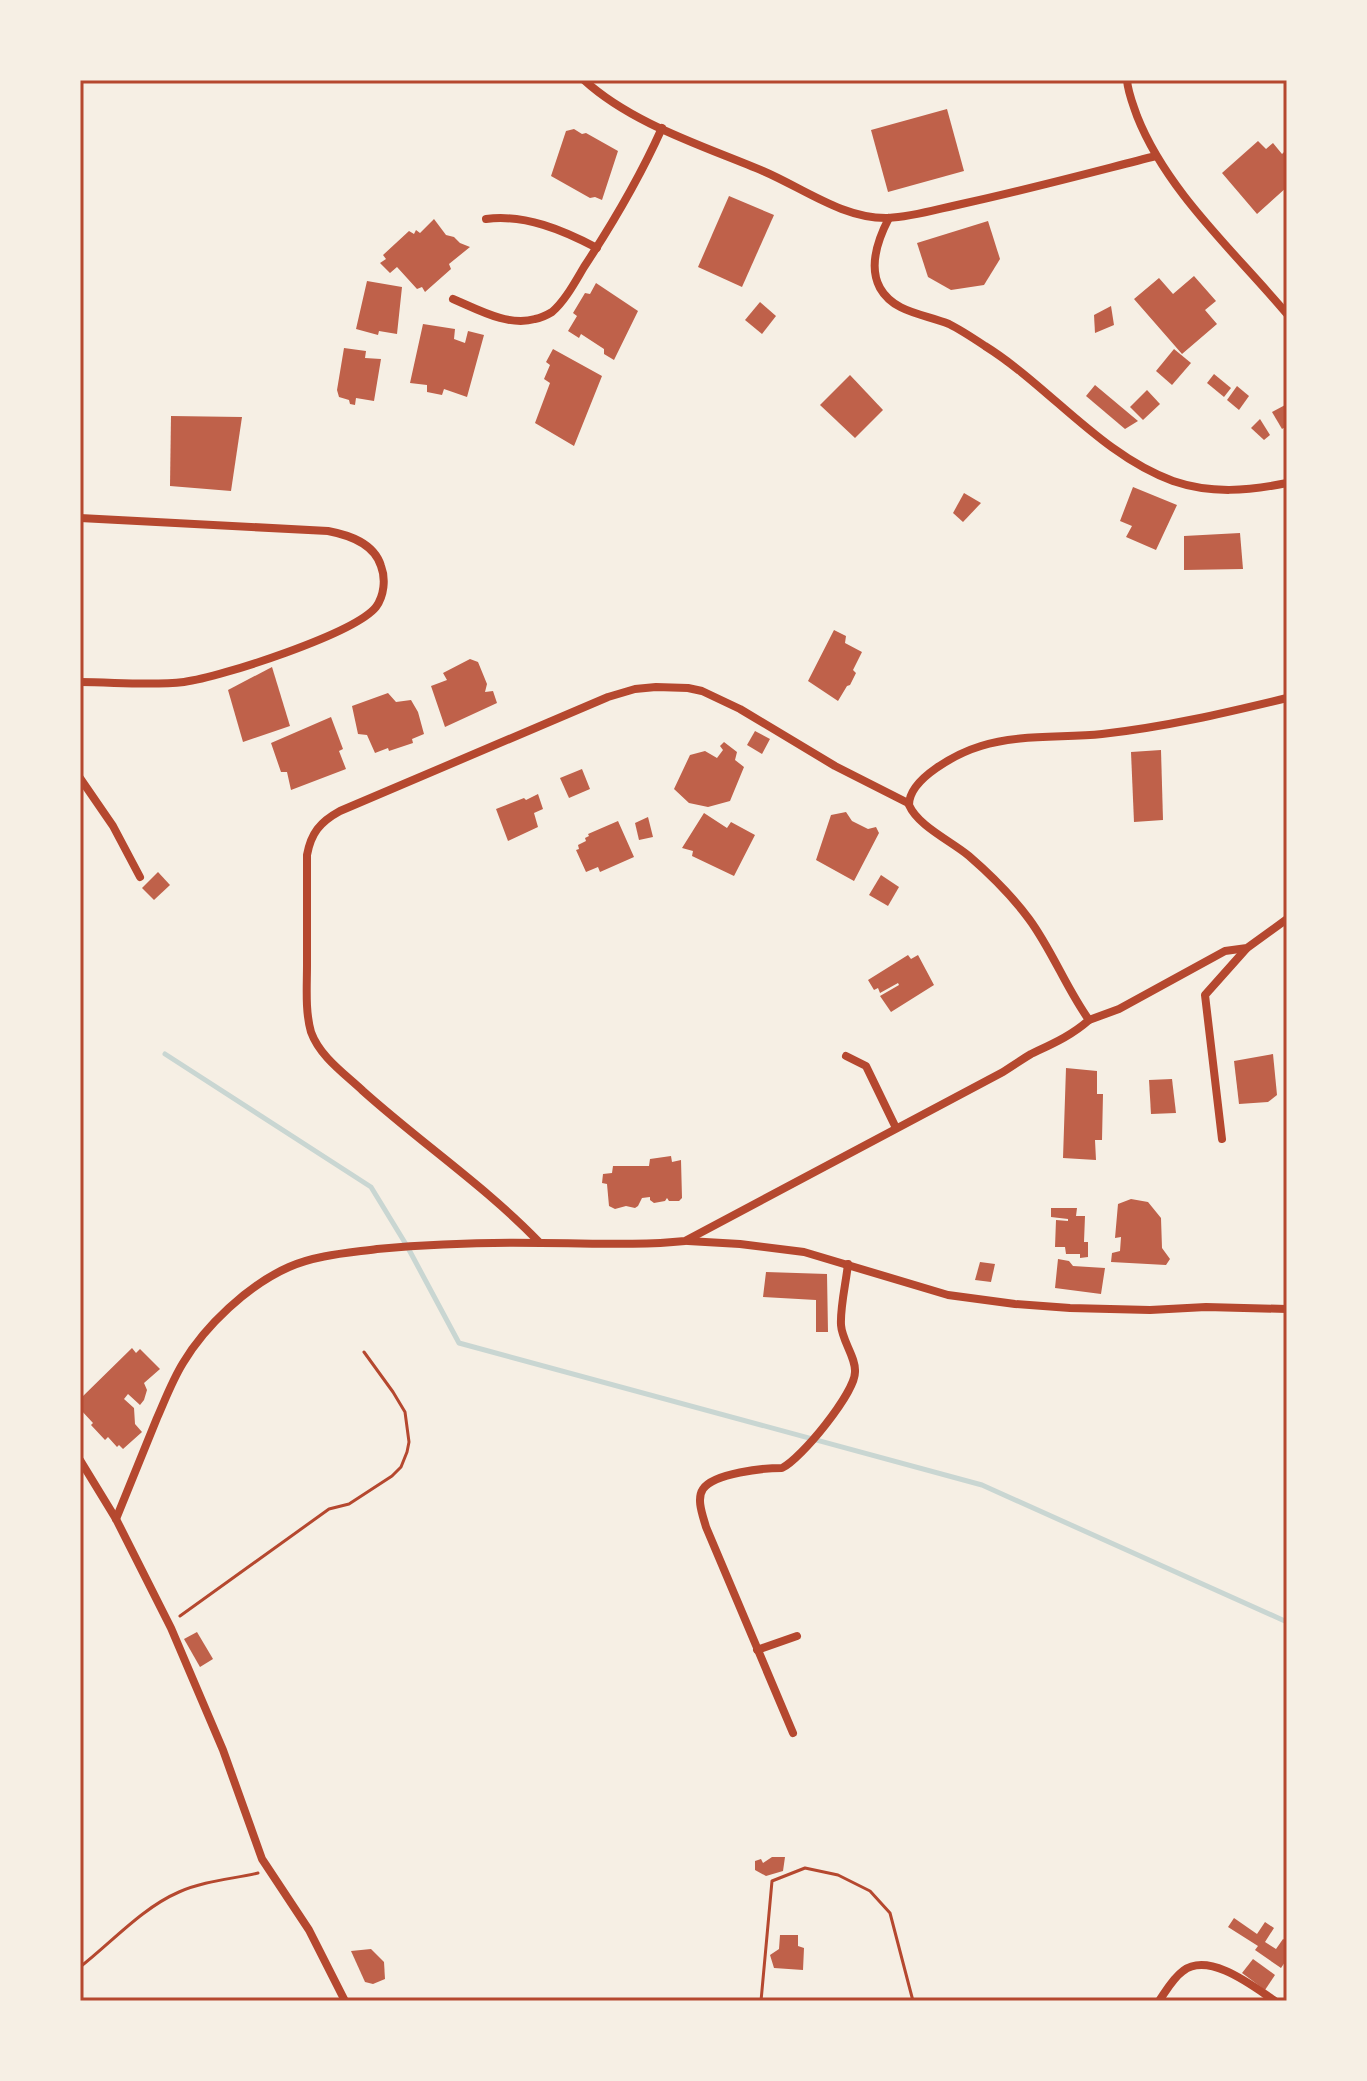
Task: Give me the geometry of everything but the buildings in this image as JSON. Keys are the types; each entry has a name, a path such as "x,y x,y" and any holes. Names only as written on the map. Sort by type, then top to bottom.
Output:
{"street":[{"path":"584,80 616,104 662,128 850,211 889,218 991,198 1156,156"},
{"path":"1116,80 1127,82 1130,98 1156,156 1179,189 1287,314"},
{"path":"453,299 501,318 521,321 544,316 561,301 597,248 641,174 662,128"},
{"path":"486,219 504,217 540,224 597,248"},
{"path":"889,218 881,232 874,265 878,283 892,302 949,324 1005,358 1094,432 1158,475 1198,489 1218,491 1287,483"},
{"path":"80,518 328,531 356,539 367,546 377,557 384,577 378,603 367,615 305,646 187,681 80,682"},
{"path":"539,1242 514,1216 366,1094 326,1056 314,1040 308,1020 307,855 311,838 325,819 585,706 635,689 688,688 715,697 835,766 908,803 917,817 955,844 995,880 1029,919 1089,1020"},
{"path":"908,803 910,795 927,775 980,746 1006,740 1135,730 1190,721 1287,698"},
{"path":"80,778 113,826 140,877"},
{"path":"1222,1139 1205,995 1247,948 1287,919"},
{"path":"685,1241 1003,1072 1079,1029 1089,1020 1119,1009 1225,951 1247,948"},
{"path":"846,1056 866,1066 896,1128"},
{"path":"116,1519 183,1362 224,1313 245,1294 272,1275 307,1260 407,1246 539,1242 607,1245 685,1241 804,1252 948,1295 1015,1304 1137,1310 1206,1307 1287,1309"},
{"path":"793,1733 706,1527 701,1493 706,1486 732,1473 789,1465 813,1440 849,1393 856,1368 841,1327 848,1264"},
{"path":"80,1460 116,1519 171,1628 223,1750 262,1859 309,1930 345,2001"},
{"path":"757,1650 797,1636"},
{"path":"1159,2001 1180,1972 1199,1965 1232,1974 1275,2001"}],"path":[{"path":"171,1628 182,1614 329,1509 349,1504 401,1467 409,1442 405,1412 364,1352"},
{"path":"761,2001 772,1881 805,1868 838,1875 870,1891 890,1913 913,2001"},
{"path":"80,1967 155,1905 178,1892 209,1882 270,1871"}],"waterway":[{"path":"165,1054 371,1187 459,1343 982,1485 1287,1622"}]}
